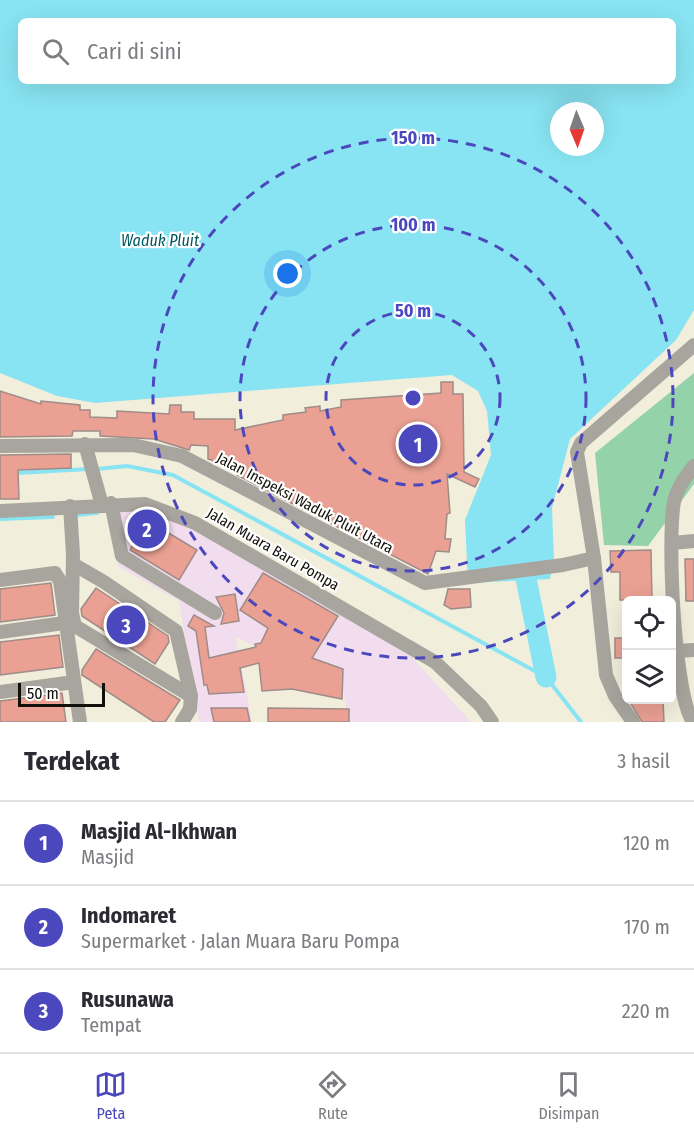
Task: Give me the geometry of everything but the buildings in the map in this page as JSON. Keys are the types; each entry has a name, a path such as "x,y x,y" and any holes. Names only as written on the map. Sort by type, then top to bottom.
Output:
{"street":[{"path":"633,722 615,696 606,675 594,558 578,447 694,345"},
{"name":"Jalan Inspeksi Waduk Pluit Utara","path":"0,446 86,450 133,445 182,456 418,581 431,583 464,576 563,565 594,558"},
{"path":"86,450 122,556 214,613"},
{"path":"693,722 684,702 677,651 672,543 674,500 678,489 694,466"},
{"name":"Jalan Muara Baru Pompa","path":"0,511 106,504 145,504 169,511 287,575 435,662 481,706 492,722"},
{"path":"69,623 73,564 70,506"},
{"path":"672,543 694,542"},
{"path":"73,564 104,582 176,631 190,696 190,709 182,722"},
{"path":"1,578 55,573 60,581 69,623 80,722"},
{"path":"0,632 69,623 190,696"},
{"path":"677,651 694,650"},
{"path":"0,692 74,682"}],"shaded area":[{"path":"108,504 145,506 185,520 410,655 471,722 349,722 343,691 236,637 252,722 199,722 179,601 118,566"}],"green space":[{"path":"694,373 694,484 648,546 604,545 595,453"}],"water":[{"name":"Waduk Pluit","path":"0,0 694,0 694,310 676,340 570,439 552,508 554,561 550,579 468,583 465,520 491,455 487,411 478,391 452,375 95,403 57,396 0,373"}],"waterway":[{"path":"97,469 127,466 173,475 546,677 581,722"},
{"path":"16,473 89,469"},
{"path":"76,515 97,513"},
{"path":"0,519 53,517"},
{"path":"521,554 546,677"}],"place":[{"name":"Masjid Al-Ikhwan","path":"418,444"},
{"name":"Indomaret","path":"147,529"},
{"name":"Rusunawa","path":"126,625"}]}
